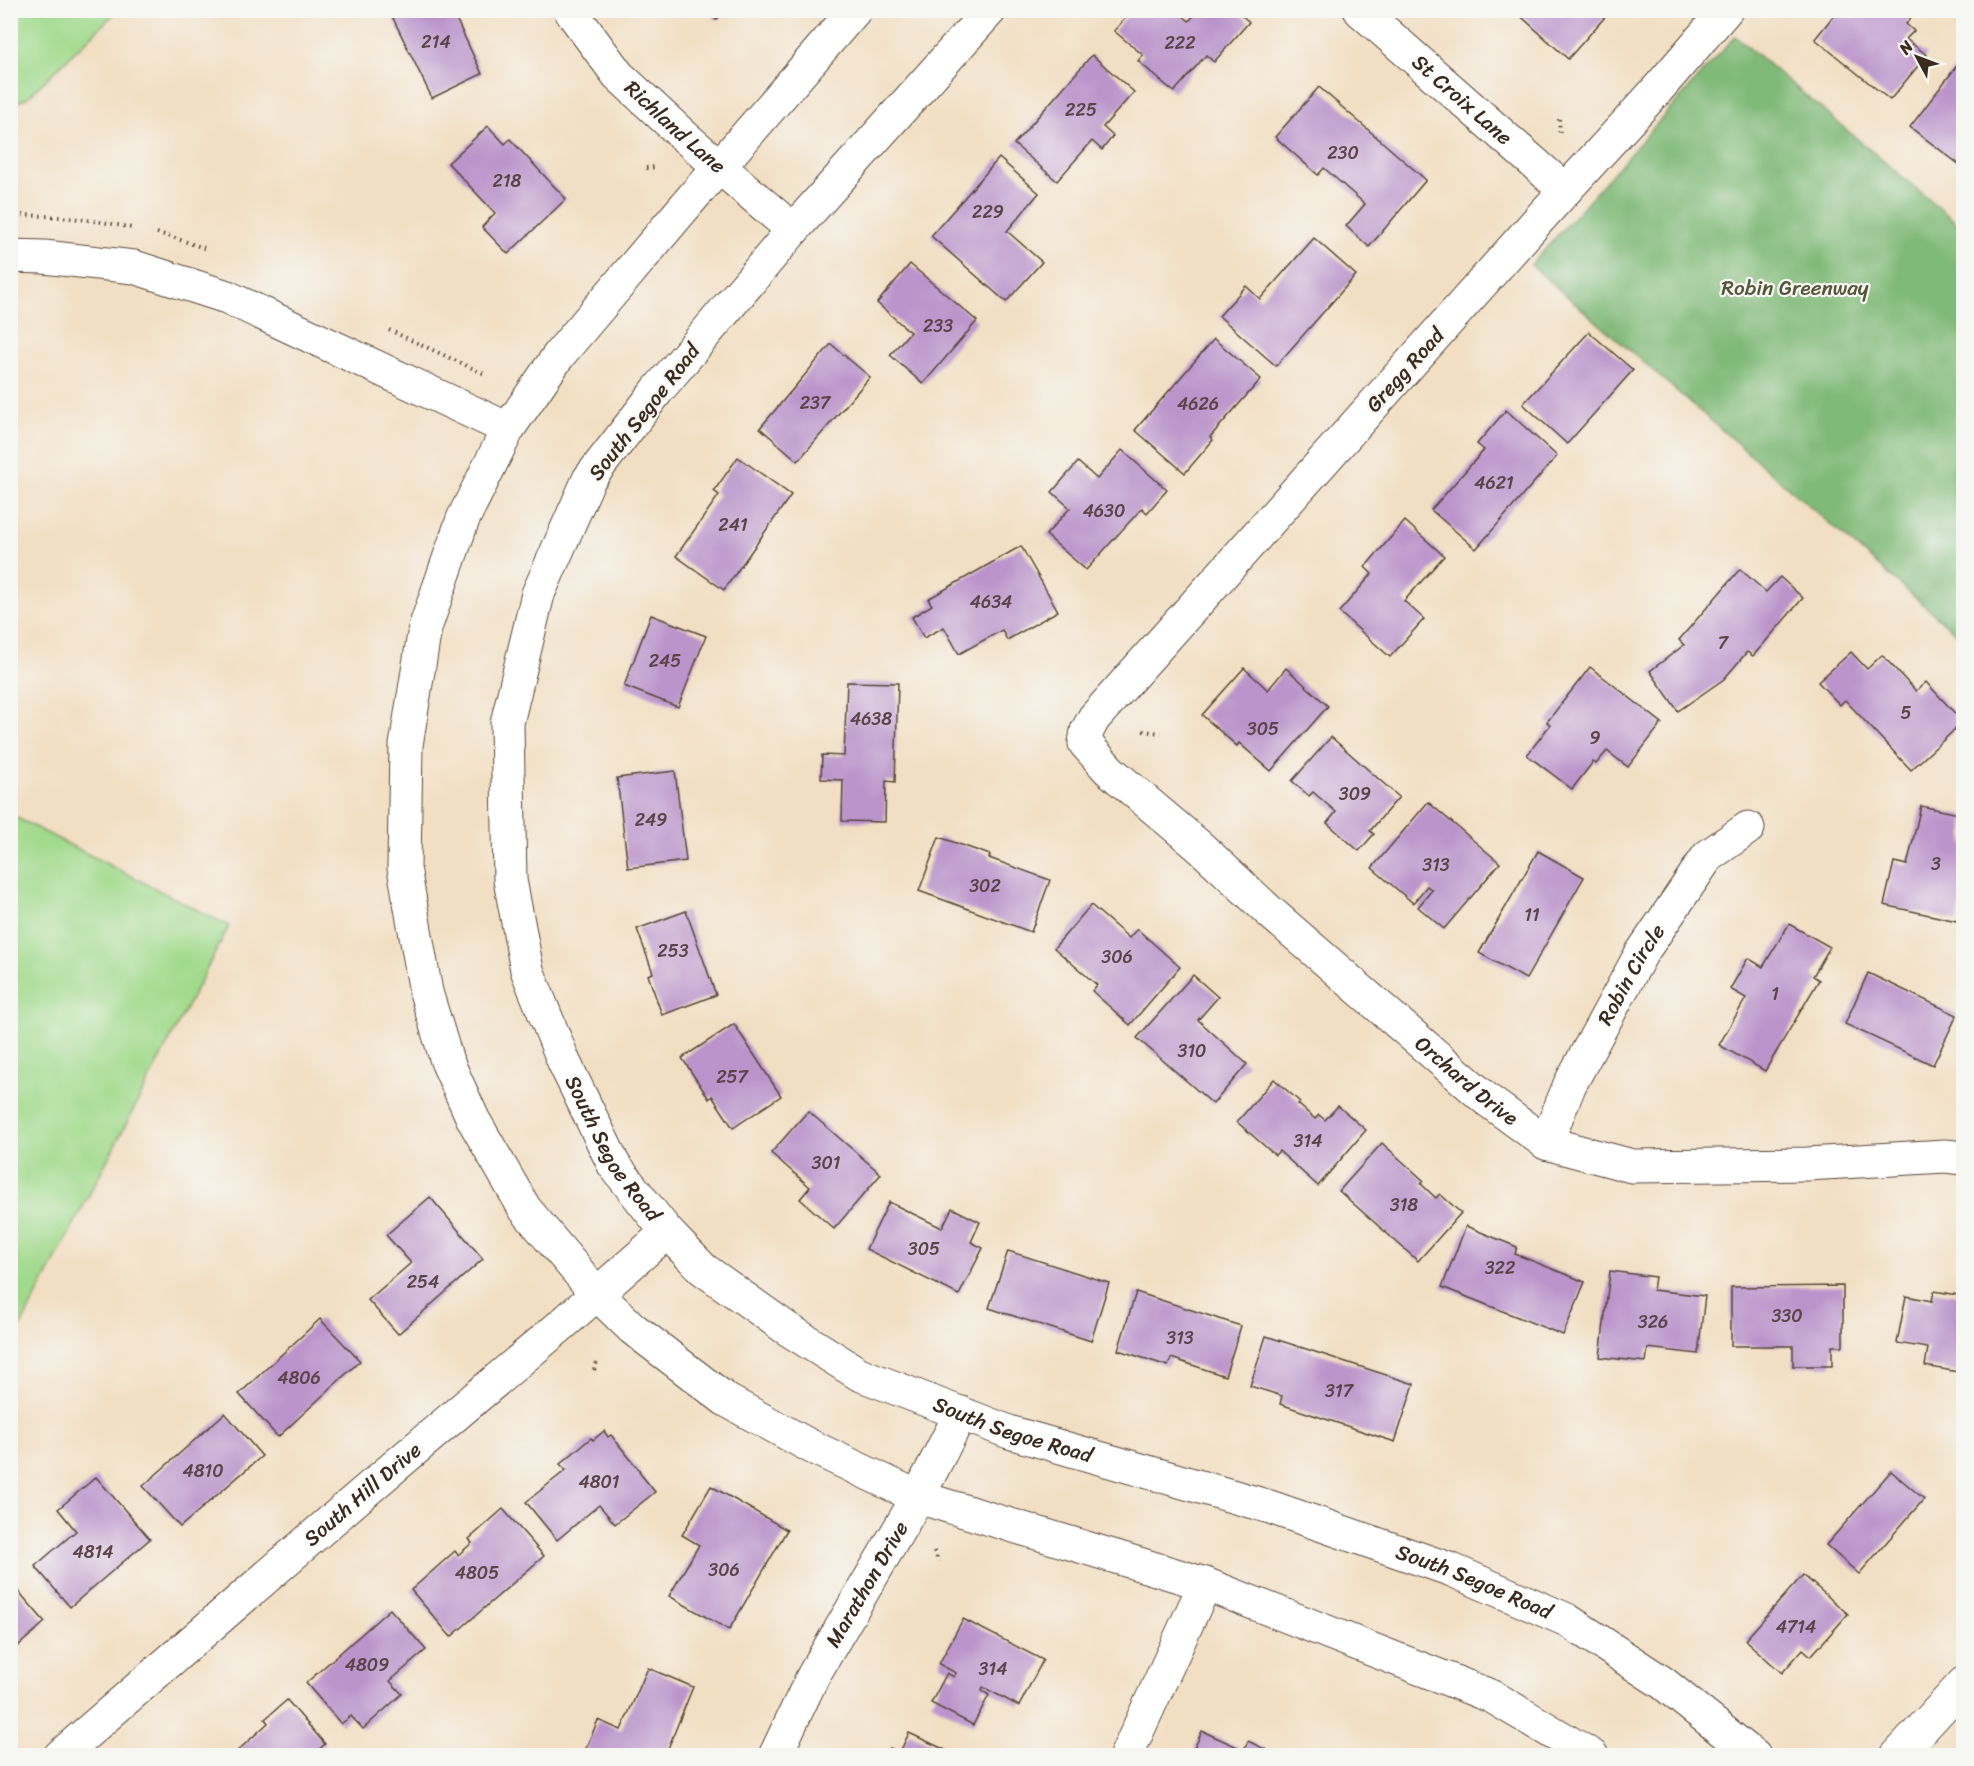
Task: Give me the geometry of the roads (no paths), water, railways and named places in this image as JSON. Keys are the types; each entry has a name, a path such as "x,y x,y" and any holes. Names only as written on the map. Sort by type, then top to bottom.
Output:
{"street":[{"name":"Richland Lane","path":"570,10 618,75 719,167 793,230"},
{"path":"855,10 559,355 507,429 463,519 425,628 406,745 404,868 426,992 447,1061 473,1119 525,1209 596,1293 632,1328 726,1400 810,1446 918,1497 1205,1584 1493,1697 1592,1755"},
{"name":"South Segoe Road","path":"990,10 793,230 657,391 589,479 538,594 507,723 510,880 527,970 564,1062 614,1165 667,1232 703,1269 786,1328 859,1374 1010,1432 1270,1507 1452,1569 1567,1620 1663,1683 1754,1755"},
{"name":"St Croix Lane","path":"1360,10 1565,190"},
{"name":"Gregg Road","path":"1087,732 1094,718 1726,10"},
{"path":"10,256 44,257 134,267 227,297 507,429"},
{"name":"Orchard Drive","path":"1087,732 1085,743 1109,770 1200,847 1270,912 1486,1099 1546,1143 1632,1166 1808,1164 1945,1156 1964,1158"},
{"name":"Robin Circle","path":"1546,1143 1570,1084 1641,954 1708,856 1748,828"},
{"name":"South Hill Drive","path":"60,1755 667,1232"},
{"name":"Marathon Drive","path":"775,1755 813,1676 918,1497 961,1413"},
{"path":"1126,1755 1205,1584"},
{"path":"1897,1755 1964,1683"}],"park label":[{"name":"Robin Greenway","path":"1795,288"}]}
